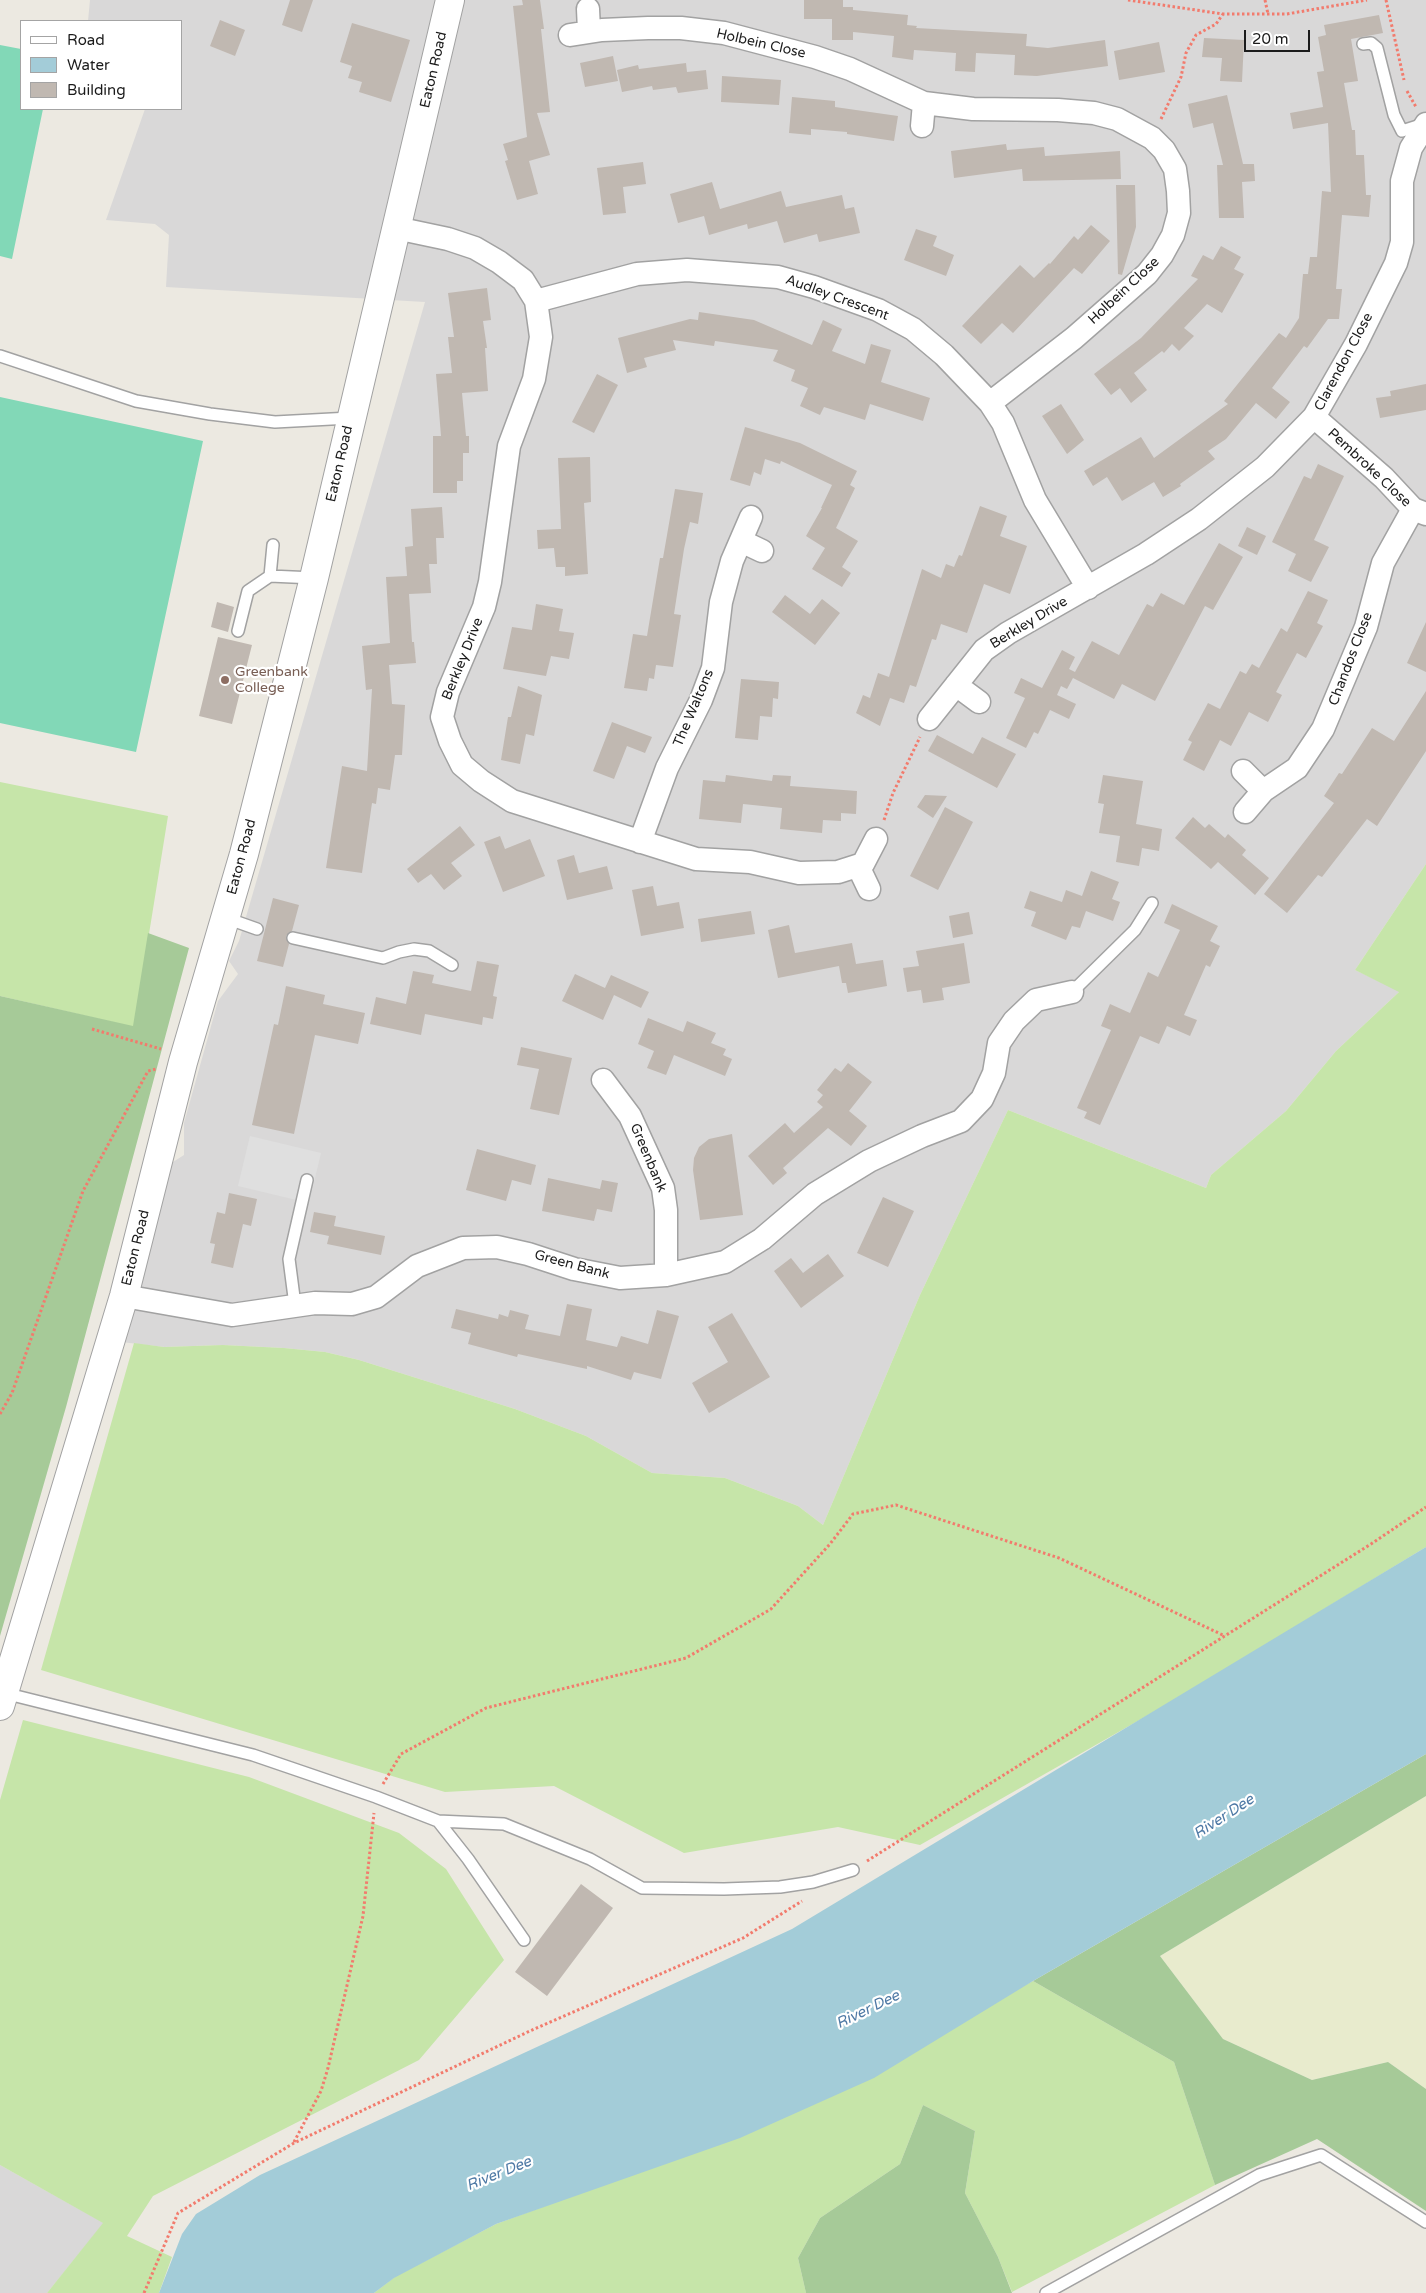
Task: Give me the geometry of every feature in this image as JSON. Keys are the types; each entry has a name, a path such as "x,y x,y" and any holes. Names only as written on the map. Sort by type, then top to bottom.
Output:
{"street":[{"name":"Eaton Road","path":"2,1699 124,1296 184,1059 226,918 314,578 350,418 450,0"},
{"name":"Holbein Close","path":"588,9 579,33 681,28 724,33 815,57 850,69 924,104 974,109 1094,113 1117,120 1152,138 1164,150 1175,169 1178,191 1179,213 1172,235 1162,255 1147,274 1074,338 990,403"},
{"path":"922,126 924,104"},
{"name":"Clarendon Close","path":"1088,588 1146,554 1199,519 1265,467 1314,417 1356,344 1396,263 1402,242 1402,181 1411,148 1424,121"},
{"name":"Berkley Drive","path":"396,228 448,239 475,248 522,280 536,301 541,337 534,379 510,446 490,582 484,608 448,692 442,717 450,741 462,765 481,781 512,801 696,859 750,862 799,873 838,872 858,866"},
{"name":"Audley Crescent","path":"536,301 637,274 687,270 778,277 814,287 878,310 913,329 944,355 990,403 1003,423 1035,500 1088,588"},
{"name":"Pembroke Close","path":"1314,417 1384,478 1419,512"},
{"name":"Chandos Close","path":"1244,812 1263,791 1297,768 1323,729 1366,627 1383,563 1419,512"},
{"name":"The Waltons","path":"640,842 667,768 701,700 713,668 721,602 732,561 751,517"},
{"path":"741,541 762,551"},
{"name":"Berkley Drive","path":"930,719 984,650 1008,633 1088,588"},
{"path":"956,685 979,702"},
{"path":"1243,771 1263,791"},
{"path":"869,889 858,866 863,864 876,839"},
{"name":"Green Bank","path":"124,1296 232,1315 316,1303 352,1304 376,1297 417,1266 462,1248 497,1247 528,1254 574,1269 620,1278 666,1275 725,1262 762,1239 815,1194 861,1166 922,1136 961,1121 982,1099 994,1074 999,1043 1014,1021 1036,1000 1072,992"},
{"name":"Greenbank","path":"603,1080 630,1116 663,1188 666,1210 666,1275"}],"lane":[{"path":"1363,44 1371,44 1377,48 1394,115 1402,131 1424,121"},
{"path":"0,356 136,401 210,414 275,422 350,418"},
{"path":"270,576 272,545"},
{"path":"238,631 248,591 270,576 314,578"},
{"path":"1072,992 1135,930 1152,904"},
{"path":"226,918 257,929"},
{"path":"293,938 383,958 414,949 429,951 452,966"},
{"path":"295,1305 289,1259 307,1180"},
{"path":"2,1699 253,1755 376,1797 438,1821 504,1824 590,1860 642,1888 724,1890 780,1887 813,1882 852,1870"},
{"path":"438,1821 468,1859 524,1940"},
{"path":"1046,2293 1259,2175 1321,2155 1426,2222"}],"path":[{"path":"1128,0 1223,14 1287,14 1366,0"},
{"path":"1265,0 1268,14"},
{"path":"1386,0 1407,93 1424,121"},
{"path":"1152,138 1181,77 1186,53 1196,34 1216,24 1223,14"},
{"path":"876,839 893,793 930,719"},
{"path":"92,1029 184,1059"},
{"path":"0,1414 12,1393 83,1191 148,1071 184,1059"},
{"path":"294,2143 321,2091 328,2068 363,1916 376,1797 401,1754 486,1708 686,1658 771,1609 830,1544 853,1514 896,1505 1059,1558 1226,1636"}],"shaded area":[{"path":"90,0 1426,0 1426,864 1355,970 1400,991 1336,1051 1286,1111 1211,1175 1206,1188 1008,1110 920,1295 823,1525 798,1506 725,1478 652,1473 586,1436 515,1409 359,1360 325,1352 284,1348 223,1345 164,1347 121,1342 144,1272 165,1178 173,1162 184,1155 184,1123 218,1001 238,974 229,961 239,941 425,302 166,287 169,235 155,224 106,220 145,110 182,110 182,20 88,20"},
{"path":"250,1136 321,1153 309,1203 238,1186"},
{"path":"0,2165 104,2223 47,2293 0,2293"}],"green space":[{"path":"0,45 20,49 20,110 43,110 12,259 0,256"},
{"path":"0,397 203,441 136,752 0,723"},
{"path":"0,782 168,816 134,1027 0,996"},
{"path":"1426,864 1426,1547 1180,1697 920,1845 838,1827 684,1853 554,1786 445,1792 41,1670 134,1343 164,1347 223,1345 284,1348 325,1352 359,1360 515,1409 586,1436 652,1473 725,1478 798,1506 823,1525 920,1295 1008,1110 1206,1188 1211,1175 1286,1111 1336,1051 1399,992 1355,970"},
{"path":"148,933 189,948 66,1407 0,1636 0,996 133,1026"},
{"path":"23,1720 249,1777 399,1833 446,1869 504,1960 419,2060 153,2196 127,2236 172,2257 159,2293 47,2293 103,2223 0,2165 0,1800"},
{"path":"1426,1754 1426,1796 1160,1956 1223,2039 1312,2080 1388,2062 1426,2089 1426,2211 1317,2139 1215,2185 1174,2062 1033,1981"},
{"path":"1426,1796 1426,2089 1388,2062 1312,2080 1223,2039 1160,1956"},
{"path":"1033,1981 1174,2062 1215,2185 1012,2292 998,2257 965,2193 975,2131 923,2105 900,2164 820,2218 798,2258 806,2293 374,2293 396,2276 496,2224 738,2135"},
{"path":"923,2105 975,2131 965,2193 998,2257 1012,2293 806,2293 798,2258 820,2218 900,2164"}],"water":[{"name":"River Dee","path":"1426,1547 1426,1754 1033,1981 874,2078 740,2138 496,2224 394,2278 374,2293 159,2293 182,2234 196,2214 260,2175 792,1929"}],"building":[{"path":"290,0 313,0 302,32 282,25"},
{"path":"522,0 540,0 544,29 541,29 550,112 537,113 550,155 529,161 538,194 517,200 505,161 508,160 503,144 527,137 513,6 523,5"},
{"path":"804,0 843,0 843,7 853,7 853,10 908,15 907,25 917,26 916,28 1027,34 1026,46 1048,48 1105,40 1108,66 1037,76 1014,75 1015,55 976,53 975,72 955,71 956,53 914,50 913,60 892,57 894,36 853,32 853,40 832,40 832,19 804,19"},
{"path":"1379,15 1383,33 1351,39 1358,81 1344,83 1352,130 1355,130 1356,155 1364,155 1366,195 1371,195 1369,217 1342,215 1336,289 1342,289 1339,319 1328,319 1307,348 1304,346 1272,388 1290,402 1276,419 1256,403 1226,439 1208,451 1215,459 1180,484 1181,486 1163,497 1154,482 1122,501 1107,477 1093,486 1084,471 1141,437 1154,458 1228,404 1224,401 1279,333 1286,338 1299,318 1303,274 1308,274 1310,257 1317,257 1322,191 1331,192 1328,123 1293,129 1290,113 1323,107 1317,72 1324,71 1318,37 1326,35 1324,25"},
{"path":"220,20 245,30 235,56 210,46"},
{"path":"352,23 410,40 391,102 359,92 362,82 348,78 352,66 340,62"},
{"path":"1204,38 1244,40 1242,82 1220,81 1222,58 1202,57"},
{"path":"1159,42 1165,72 1119,80 1114,51"},
{"path":"613,56 618,81 585,87 580,63"},
{"path":"686,63 687,72 706,70 708,89 678,93 676,87 653,90 652,86 622,92 617,70 638,65 639,69"},
{"path":"722,76 781,80 779,105 721,102"},
{"path":"1227,95 1243,164 1254,164 1255,181 1242,182 1244,218 1219,218 1217,165 1223,165 1213,123 1193,128 1188,104"},
{"path":"792,97 835,101 835,107 898,116 894,141 847,134 847,132 811,129 811,135 789,133"},
{"path":"1006,144 1007,150 1044,147 1045,156 1120,151 1121,179 1023,181 1022,169 954,178 951,151"},
{"path":"643,162 646,184 623,187 626,213 603,215 597,168"},
{"path":"712,182 720,209 781,191 786,207 842,195 845,209 854,207 860,233 819,242 817,234 784,243 777,221 748,229 747,224 709,235 704,216 678,223 670,194"},
{"path":"1116,185 1135,185 1136,227 1122,275 1118,274"},
{"path":"1091,225 1110,241 1082,274 1074,268 1013,333 1002,323 981,344 962,326 1020,265 1034,278 1050,264 1074,236 1078,240"},
{"path":"916,229 937,236 933,246 954,255 946,276 904,260"},
{"path":"1221,246 1241,257 1234,269 1244,274 1222,313 1207,304 1184,328 1194,336 1179,351 1172,344 1164,353 1162,351 1134,373 1147,390 1131,403 1120,388 1111,395 1094,374 1141,338 1198,279 1191,276 1203,255 1213,260"},
{"path":"487,288 491,320 483,321 487,348 485,348 488,391 462,393 466,436 469,436 469,453 463,453 463,481 457,481 457,493 433,493 433,436 441,436 436,374 452,373 448,337 454,337 448,293"},
{"path":"699,312 754,320 812,345 823,320 842,329 832,351 865,364 871,344 891,350 881,382 930,398 923,421 870,404 865,420 824,407 820,415 800,406 808,388 791,381 795,370 773,361 778,350 715,341 714,346 673,340 676,350 644,358 647,367 627,373 618,338 690,319 698,320"},
{"path":"597,374 618,385 594,433 572,422"},
{"path":"1426,384 1426,410 1380,418 1376,398 1391,396 1390,391"},
{"path":"1061,404 1084,440 1067,454 1042,416"},
{"path":"745,427 800,443 857,471 850,485 855,488 836,528 858,541 842,567 851,573 842,587 812,569 825,548 806,536 822,508 832,485 781,461 780,464 765,459 761,475 754,472 750,486 730,480"},
{"path":"590,457 591,502 584,503 588,574 565,576 565,567 556,567 554,548 538,549 537,530 561,529 558,458"},
{"path":"1318,464 1344,476 1314,540 1329,547 1311,582 1288,571 1296,554 1272,542 1304,476 1311,479"},
{"path":"675,489 703,493 698,524 690,522 684,549 674,614 681,615 673,667 656,665 654,679 649,678 647,691 624,688 633,634 647,636 660,558 663,558"},
{"path":"980,506 1007,516 1000,536 1027,546 1010,594 984,584 967,633 941,624 936,640 932,639 916,687 910,685 904,703 890,698 880,726 856,713 863,695 870,698 878,673 889,677 922,569 941,578 946,564 954,567 959,555 962,556"},
{"path":"442,507 444,538 436,538 437,564 429,564 431,593 409,594 412,642 414,642 416,663 389,665 392,704 405,705 402,755 395,755 390,790 378,788 376,804 372,803 362,873 326,868 342,766 367,771 372,689 366,690 362,646 390,643 386,577 407,576 405,547 413,546 411,509"},
{"path":"1247,527 1266,536 1257,555 1238,546"},
{"path":"1219,543 1243,557 1213,610 1205,606 1155,701 1122,684 1114,699 1073,678 1067,689 1061,686 1057,695 1076,704 1069,719 1050,710 1038,734 1034,732 1026,748 1006,738 1025,698 1014,693 1021,678 1042,688 1062,650 1075,657 1069,669 1075,672 1092,641 1119,655 1147,604 1153,607 1161,593 1184,605"},
{"path":"1308,591 1328,600 1317,623 1323,626 1306,658 1297,653 1276,692 1282,695 1268,722 1249,712 1231,746 1220,740 1204,771 1183,760 1192,742 1188,740 1208,703 1220,709 1240,671 1246,674 1252,664 1259,668 1281,628 1287,632"},
{"path":"785,595 810,614 822,599 840,613 815,645 772,612"},
{"path":"217,602 234,607 228,632 211,627"},
{"path":"536,604 563,609 559,631 574,633 569,659 551,656 546,676 503,669 512,627 532,630"},
{"path":"1426,622 1426,672 1407,663"},
{"name":"Greenbank College","path":"218,637 252,645 232,724 199,716"},
{"path":"741,679 779,682 778,699 773,698 772,717 760,716 758,740 735,738"},
{"path":"518,686 542,695 534,736 526,734 520,764 501,760 508,717 511,717"},
{"path":"1426,691 1426,751 1377,826 1367,819 1322,877 1318,875 1287,913 1264,894 1334,803 1324,796 1339,773 1342,774 1372,728 1394,741"},
{"path":"612,722 652,737 645,753 627,746 614,779 593,771"},
{"path":"937,735 973,754 982,737 1016,754 997,788 928,751"},
{"path":"726,775 772,781 773,775 791,776 790,786 857,791 856,814 841,813 841,821 823,820 822,833 780,829 782,808 743,804 741,823 699,819 703,780 725,782"},
{"path":"1103,775 1143,781 1136,824 1162,829 1159,851 1142,848 1139,866 1116,862 1120,836 1099,833 1104,804 1098,803"},
{"path":"925,795 947,796 933,818 917,807"},
{"path":"945,807 973,822 938,890 910,876"},
{"path":"1193,817 1205,828 1209,824 1225,838 1228,834 1246,850 1242,855 1269,878 1255,895 1218,862 1211,869 1175,838"},
{"path":"460,826 475,845 451,863 462,876 444,890 431,874 418,883 407,869"},
{"path":"500,836 505,849 530,839 545,876 503,892 484,842"},
{"path":"574,855 579,873 607,866 613,889 567,900 557,860"},
{"path":"1091,871 1119,882 1112,899 1120,902 1113,921 1086,911 1080,928 1072,926 1066,940 1031,926 1036,912 1024,908 1030,891 1062,902 1066,890 1082,896"},
{"path":"653,886 657,906 679,902 684,928 641,936 632,890"},
{"path":"273,898 299,905 292,931 286,936 289,944 283,967 257,961"},
{"path":"1172,904 1218,926 1210,941 1220,946 1210,967 1206,965 1184,1015 1197,1020 1190,1036 1167,1026 1159,1044 1140,1036 1100,1125 1084,1118 1087,1112 1077,1108 1111,1030 1101,1026 1110,1004 1130,1013 1148,972 1158,977 1180,930 1164,923"},
{"path":"751,911 755,934 701,942 698,919"},
{"path":"969,912 973,934 953,938 949,916"},
{"path":"789,925 795,953 852,943 856,964 883,960 887,986 848,993 846,983 842,983 839,966 778,978 768,930"},
{"path":"964,943 970,983 942,988 944,1000 923,1003 921,990 907,992 903,968 919,966 916,951"},
{"path":"477,961 499,965 493,996 497,997 493,1019 483,1017 482,1025 425,1014 421,1035 370,1024 376,997 406,1004 413,971 434,975 432,983 471,991"},
{"path":"575,974 605,988 611,975 649,992 641,1008 614,995 603,1020 562,1001"},
{"path":"286,986 325,995 323,1004 365,1013 358,1044 315,1035 294,1134 252,1125 274,1024 278,1025"},
{"path":"648,1018 683,1032 687,1021 716,1033 711,1043 726,1049 723,1055 732,1059 725,1076 674,1055 666,1075 647,1068 654,1051 638,1044"},
{"path":"521,1047 572,1058 559,1115 530,1109 539,1069 517,1065"},
{"path":"848,1063 872,1082 849,1111 867,1126 851,1146 828,1128 783,1168 787,1173 773,1185 748,1156 785,1123 794,1133 823,1107 817,1102 823,1095 817,1090 835,1068 841,1072"},
{"path":"732,1134 743,1215 700,1220 693,1170 694,1158 699,1147 709,1139"},
{"path":"477,1149 536,1165 531,1185 512,1180 506,1201 466,1190"},
{"path":"548,1178 600,1189 602,1180 618,1183 612,1212 597,1209 594,1221 542,1211"},
{"path":"229,1193 257,1199 251,1226 243,1224 233,1268 211,1263 215,1244 210,1243 217,1212 225,1214"},
{"path":"883,1197 914,1211 888,1267 857,1253"},
{"path":"314,1212 336,1216 334,1226 385,1236 381,1255 327,1244 329,1236 310,1232"},
{"path":"828,1254 844,1276 801,1308 774,1271 791,1258 803,1273"},
{"path":"567,1304 592,1309 586,1340 617,1347 621,1336 648,1344 657,1310 679,1316 661,1379 634,1372 631,1380 587,1366 587,1369 518,1354 517,1357 468,1344 471,1333 451,1328 456,1309 498,1319 499,1314 508,1317 510,1310 529,1315 525,1329 560,1336"},
{"path":"732,1313 770,1377 709,1413 692,1383 728,1362 708,1327"},
{"path":"581,1884 613,1908 547,1996 515,1972"}],"place":[{"name":"Greenbank College","path":"225,680"}]}
